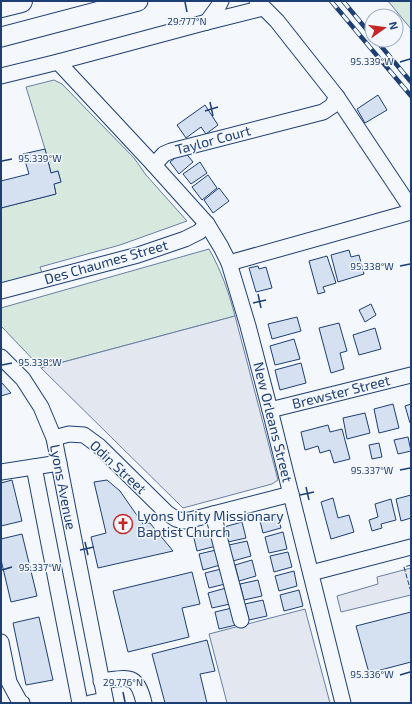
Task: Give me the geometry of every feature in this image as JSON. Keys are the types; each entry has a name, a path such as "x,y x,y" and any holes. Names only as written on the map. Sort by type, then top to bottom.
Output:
{"highway":[{"path":"1,6 21,1"}],"main road":[{"path":"1,37 138,1"}],"street":[{"path":"207,22 221,1"},
{"path":"1,76 207,22 260,5 277,21 337,97 411,208"},
{"path":"58,62 154,165"},
{"name":"Taylor Court","path":"154,165 164,154 171,151 323,112 332,106 337,97"},
{"name":"New Orleans Street","path":"154,165 207,224 229,263 244,312 270,410 343,703"},
{"path":"229,263 411,212"},
{"name":"Des Chaumes Street","path":"1,291 138,255 185,240 199,232 207,224"},
{"name":"Lyons Avenue","path":"1,357 23,379 41,407 54,438 105,702"},
{"name":"Brewster Street","path":"270,410 411,375"},
{"name":"Odin Street","path":"54,438 69,434 84,436 99,446 167,513 176,519 183,521 291,494"},
{"path":"1,472 59,463"},
{"path":"34,467 80,703"},
{"path":"213,514 241,620"},
{"path":"311,573 411,547"},
{"path":"1,642 9,682 22,703"},
{"path":"101,681 128,678 137,683 144,703"},
{"path":"90,703 105,702"}],"shaded area":[{"path":"388,1 411,1 411,29 404,20 404,8 394,8"},
{"path":"54,80 62,84 134,158 146,175 187,221 120,245 40,267 42,273 1,283 1,208 56,194 54,184 61,182 58,171 51,173 26,87"},
{"path":"209,249 224,282 235,316 41,368 1,326 1,308"},
{"path":"235,316 278,480 272,484 183,508 41,368"},
{"path":"411,568 411,595 341,612 337,596 378,584 377,577"},
{"path":"305,609 330,703 227,703 209,634"}],"building":[{"path":"378,95 387,110 365,123 357,109"},
{"path":"205,105 218,125 206,134 201,127 186,138 177,125"},
{"path":"45,149 51,173 58,171 61,182 54,184 56,194 1,208 1,181 29,174 23,154"},
{"path":"184,151 193,162 179,174 170,162"},
{"path":"200,162 207,173 191,184 183,174"},
{"path":"208,175 217,188 202,200 192,187"},
{"path":"219,188 229,201 213,213 204,200"},
{"path":"349,250 351,257 359,255 364,274 338,282 331,255"},
{"path":"327,256 336,283 323,287 325,292 318,294 309,261"},
{"path":"258,266 259,269 266,267 272,288 256,292 249,268"},
{"path":"371,304 376,315 365,322 359,310"},
{"path":"297,317 301,331 272,339 268,324"},
{"path":"339,323 347,351 340,353 344,369 331,373 319,328"},
{"path":"375,328 381,349 359,355 353,335"},
{"path":"294,339 300,359 275,365 270,346"},
{"path":"301,363 306,383 280,390 275,370"},
{"path":"1,382 11,393 1,396"},
{"path":"393,404 399,428 379,433 374,409"},
{"path":"411,404 411,423 410,423 405,406"},
{"path":"365,413 370,433 347,439 343,418"},
{"path":"328,425 330,432 342,429 350,459 334,463 330,450 320,453 318,446 305,450 301,432"},
{"path":"408,437 411,451 398,454 394,440"},
{"path":"379,443 382,457 372,459 369,445"},
{"path":"12,480 22,521 1,526 1,483"},
{"name":"Lyons Unity Missionary Baptist Church","path":"107,480 120,491 143,524 150,523 173,551 98,568 91,537 106,533 94,482"},
{"path":"411,495 411,518 401,521 396,499"},
{"path":"333,498 338,518 349,515 354,532 331,539 321,502"},
{"path":"391,499 396,520 381,524 382,528 372,531 369,520 378,517 375,504"},
{"path":"277,513 281,528 263,533 259,517"},
{"path":"242,522 246,538 228,542 224,527"},
{"path":"211,530 216,546 197,551 193,534"},
{"path":"283,532 287,549 269,553 265,537"},
{"path":"22,534 37,596 11,602 1,560 1,539"},
{"path":"247,541 251,556 233,561 229,545"},
{"path":"216,550 220,565 203,570 199,554"},
{"path":"288,552 292,567 274,572 270,556"},
{"path":"252,560 256,576 239,581 235,565"},
{"path":"221,569 225,584 209,588 205,573"},
{"path":"294,571 297,586 279,591 275,576"},
{"path":"192,572 200,604 182,608 189,637 128,652 113,591"},
{"path":"258,580 262,596 244,600 240,584"},
{"path":"226,588 230,604 212,608 208,593"},
{"path":"299,590 303,606 284,611 280,595"},
{"path":"263,600 267,616 249,620 245,604"},
{"path":"232,608 236,625 219,629 215,612"},
{"path":"411,612 411,662 369,673 356,626"},
{"path":"39,617 53,680 26,685 13,623"},
{"path":"207,640 215,671 200,674 207,703 165,703 152,654"}],"railway":[{"path":"331,1 411,96"},
{"path":"343,1 364,26"},
{"path":"383,48 411,82"}],"fence":[{"path":"411,565 404,567 411,592"}],"place":[{"name":"Lyons Unity Missionary Baptist Church","path":"123,524"}]}
